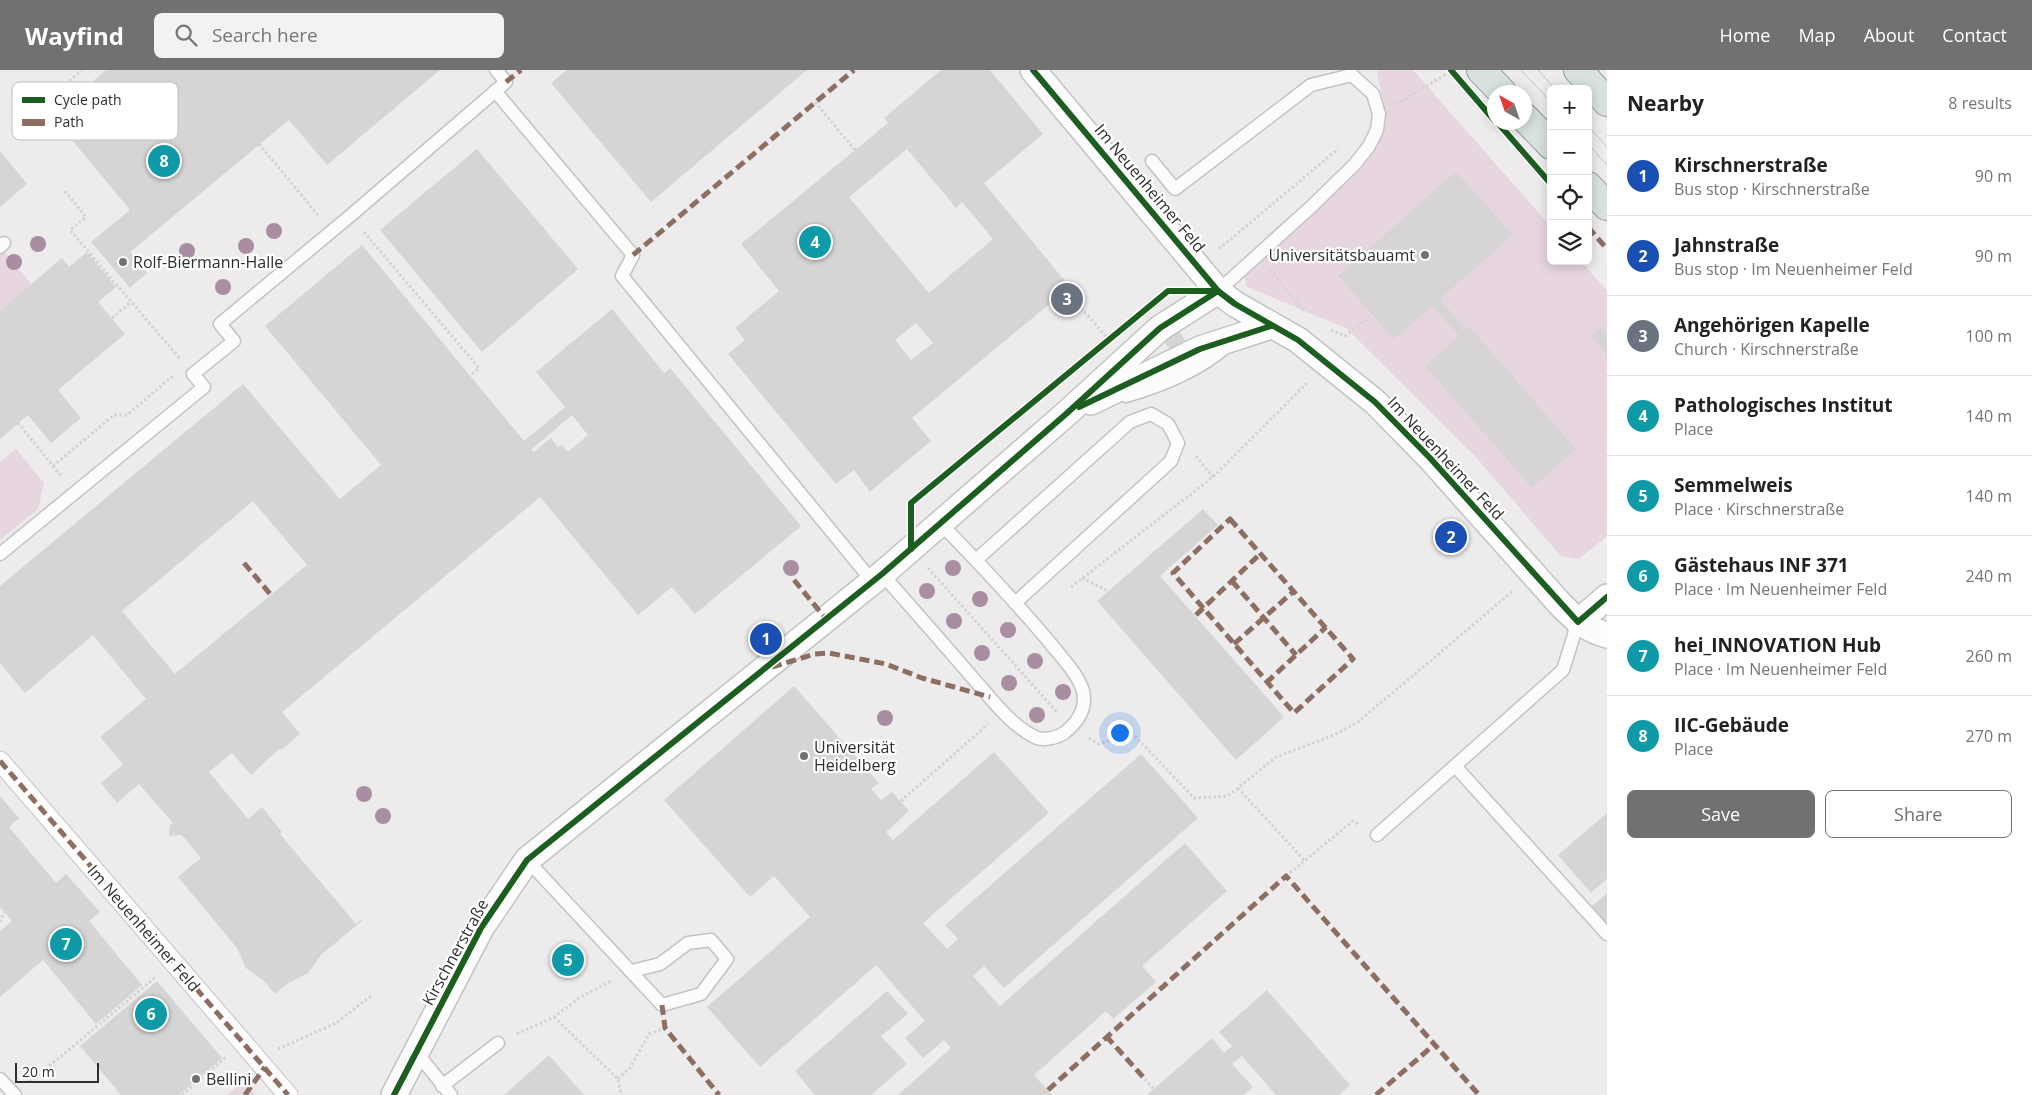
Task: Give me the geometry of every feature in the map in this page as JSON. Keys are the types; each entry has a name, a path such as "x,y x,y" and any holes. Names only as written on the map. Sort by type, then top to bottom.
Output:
{"main road":[{"path":"1481,70 1495,85"},
{"path":"1578,70 1607,102"},
{"path":"1532,125 1547,141"},
{"path":"1592,190 1607,206"}],"street":[{"name":"Im Neuenheimer Feld","path":"1033,70 1218,291 1235,304 1298,340 1375,402 1424,451 1578,622"},
{"name":"Kirschnerstraße","path":"394,1095 481,928 527,860 877,578 1066,414 1160,328 1218,291"},
{"name":"Kirschnerstraße","path":"1066,414 1200,349 1271,326"},
{"path":"1607,597 1578,622 1596,632 1607,635"},
{"name":"Im Neuenheimer Feld","path":"0,761 288,1095"}],"lane":[{"path":"0,554 204,387 189,370 234,341 220,324 350,216 506,82 496,70"},
{"path":"1152,161 1175,189 1310,85 1352,75 1372,94 1379,114 1377,130 1369,146 1355,164 1218,291"},
{"path":"495,91 633,255 622,276 877,578 1003,710 1036,738 1061,736 1080,718 1084,705 1083,692 1077,678 1015,603 941,524"},
{"path":"1066,414 1151,388 1210,361 1234,339"},
{"path":"1141,344 1159,369"},
{"path":"976,560 1130,422 1151,414 1168,424 1178,443 1171,461 1015,603"},
{"path":"1376,835 1563,670 1578,622"},
{"path":"1455,766 1607,934"},
{"path":"527,860 632,971 662,1006 701,994 727,959 711,940 688,943 660,964 632,971"},
{"path":"416,1052 446,1090 498,1043"},
{"path":"0,1079 14,1095"}],"path":[{"path":"68,82 82,70"},
{"path":"1379,114 1452,72"},
{"path":"815,102 855,150"},
{"path":"259,144 332,231"},
{"path":"1197,267 1342,145"},
{"path":"53,466 114,415 127,414 189,370 70,230 86,217 65,191"},
{"path":"350,216 479,368 471,375"},
{"path":"1239,232 1307,315"},
{"path":"1068,292 1109,340"},
{"path":"112,318 131,302"},
{"path":"1329,329 1345,336 1372,314"},
{"path":"1071,587 1213,478 1328,363"},
{"path":"18,423 63,479"},
{"path":"1178,443 1187,446 1213,478"},
{"path":"911,549 1071,728 1099,744 1133,734 1194,798 1228,796 1276,757 1334,735 1358,722 1532,573"},
{"path":"1082,578 1108,591"},
{"path":"900,801 1003,710"},
{"path":"1238,788 1304,861"},
{"path":"1286,876 1353,821 1376,835"},
{"path":"0,922 4,912"},
{"path":"14,1095 174,963"},
{"path":"498,1043 554,1017 579,998 632,971"},
{"path":"182,1095 250,1050 284,1047 336,1023 370,996"},
{"path":"554,1017 618,1079 621,1095"},
{"path":"618,1079 630,1068 649,1034 664,1028"},
{"path":"1145,1079 1154,1089"}],"shaded area":[{"path":"1377,70 1413,70 1547,222 1547,265 1584,265 1607,291 1607,536 1579,559 1561,556 1476,457 1346,328 1247,287 1244,276 1363,164 1383,104"},
{"path":"0,247 32,285 0,311"},
{"path":"16,449 44,483 38,509 0,540 0,462"},
{"path":"244,1081 256,1095 227,1095"}],"building":[{"path":"106,70 440,70 327,165 289,120 130,252 147,273 130,288 91,242 130,210 72,140 178,140 178,82 92,82"},
{"path":"567,70 807,70 651,202 551,83"},
{"path":"941,70 990,70 1043,134 984,183 1070,287 912,418 931,441 870,492 854,470 836,484 728,354 745,340 735,328 779,291 741,244 888,123 884,118","holes":["907,149 956,208 962,202 993,239 929,293 849,197","916,323 933,343 911,360 895,340"]},
{"path":"477,149 578,269 482,352 380,230"},
{"path":"0,151 27,184 0,207"},
{"path":"1456,171 1513,235 1440,299 1466,330 1470,327 1576,449 1532,488 1425,366 1459,336 1432,306 1394,340 1338,276"},
{"path":"362,245 524,441 565,407 536,372 612,309 664,373 670,368 801,526 695,614 672,587 638,615 540,497 282,712 300,734 281,750 280,748 251,775 232,753 209,772 248,819 262,807 282,832 280,834 356,924 363,920 321,955 308,973 288,983 275,994 264,981 246,968 237,948 178,877 201,858 182,835 169,836 170,825 173,823 139,784 117,803 101,783 123,764 100,737 146,699 93,635 25,693 0,663 0,586 243,384 340,499 381,465 265,326","holes":["572,415 588,435 568,452 562,445 558,447 551,438 534,452 531,450","253,501 307,565 175,674 122,611"]},
{"path":"87,252 116,287 98,302 125,334 58,390 81,418 51,443 28,415 0,439 0,311 62,258 69,267"},
{"path":"1601,327 1607,334 1607,355 1591,336"},
{"path":"1179,331 1185,340 1171,350 1164,342"},
{"path":"1203,509 1218,525 1160,576 1284,717 1236,760 1097,601"},
{"path":"794,686 879,783 871,789 881,800 892,792 909,811 886,832 893,840 994,752 1049,813 923,923 947,949 958,939 945,925 1141,754 1198,818 1004,988 984,966 973,976 1000,1006 1185,843 1227,891 1142,966 1156,982 1113,1019 1106,1011 1034,1075 1052,1095 898,1095 951,1048 944,1040 923,1058 905,1038 925,1021 876,965 760,1067 707,1007 810,917 774,876 750,897 664,800"},
{"path":"0,796 19,818 9,827 56,883 66,874 100,912 89,921 142,985 96,1024 43,960 0,997 0,931 12,921 0,907"},
{"path":"1607,813 1607,879 1591,893 1558,855"},
{"path":"1607,893 1607,927 1590,908"},
{"path":"157,981 222,1058 179,1095 121,1095 80,1046"},
{"path":"1267,990 1350,1085 1339,1095 1276,1095 1242,1056 1232,1064 1253,1087 1243,1095 1147,1095 1212,1038 1224,1053 1232,1046 1219,1032"},
{"path":"887,991 908,1014 881,1036 907,1064 871,1095 815,1095 795,1071"},
{"path":"549,1055 584,1095 504,1095"}],"tram line":[{"path":"1521,70 1547,98"},
{"path":"1538,70 1551,85"},
{"path":"1592,130 1607,147"},
{"path":"1592,148 1607,165"}],"marked path":[{"path":"506,82 521,70"},
{"path":"633,255 854,70"},
{"path":"1592,232 1607,249"},
{"path":"1230,519 1353,659 1294,713 1173,573 1230,519"},
{"path":"1196,615 1261,553"},
{"path":"244,563 271,595"},
{"path":"794,580 826,619"},
{"path":"1232,581 1296,655"},
{"path":"1234,644 1294,591"},
{"path":"1266,683 1326,627"},
{"path":"772,667 815,654 829,653 886,664 922,678 990,697"},
{"path":"0,761 288,1095"},
{"path":"1048,1090 1286,876 1479,1095"},
{"path":"662,1005 665,1028 719,1095"},
{"path":"1106,1036 1145,1079"},
{"path":"1376,1095 1435,1044"},
{"path":"245,1095 265,1067"}],"cycle path":[{"path":"1033,70 1218,291 1235,304 1298,340 1375,402 1430,458 1578,622 1607,597"},
{"path":"1451,70 1487,112"},
{"path":"1504,130 1547,179"},
{"path":"911,549 911,503 1168,291 1218,291"},
{"path":"394,1095 481,928 527,860 882,574 1066,414 1160,328 1218,291"},
{"path":"1079,407 1200,349 1271,326"}],"place":[{"name":"IIC-Gebäude","path":"164,161"},
{"name":"Pathologisches Institut","path":"815,242"},
{"name":"Universitätsbauamt","path":"1425,255"},
{"name":"Rolf-Biermann-Halle","path":"123,262"},
{"name":"Angehörigen Kapelle","path":"1067,299"},
{"name":"Jahnstraße","path":"1451,537"},
{"name":"Kirschnerstraße","path":"766,639"},
{"name":"Universität Heidelberg","path":"804,756"},
{"name":"hei_INNOVATION Hub","path":"66,944"},
{"name":"Semmelweis","path":"568,960"},
{"name":"Gästehaus INF 371","path":"151,1014"},
{"name":"Bellini","path":"196,1079"}]}
